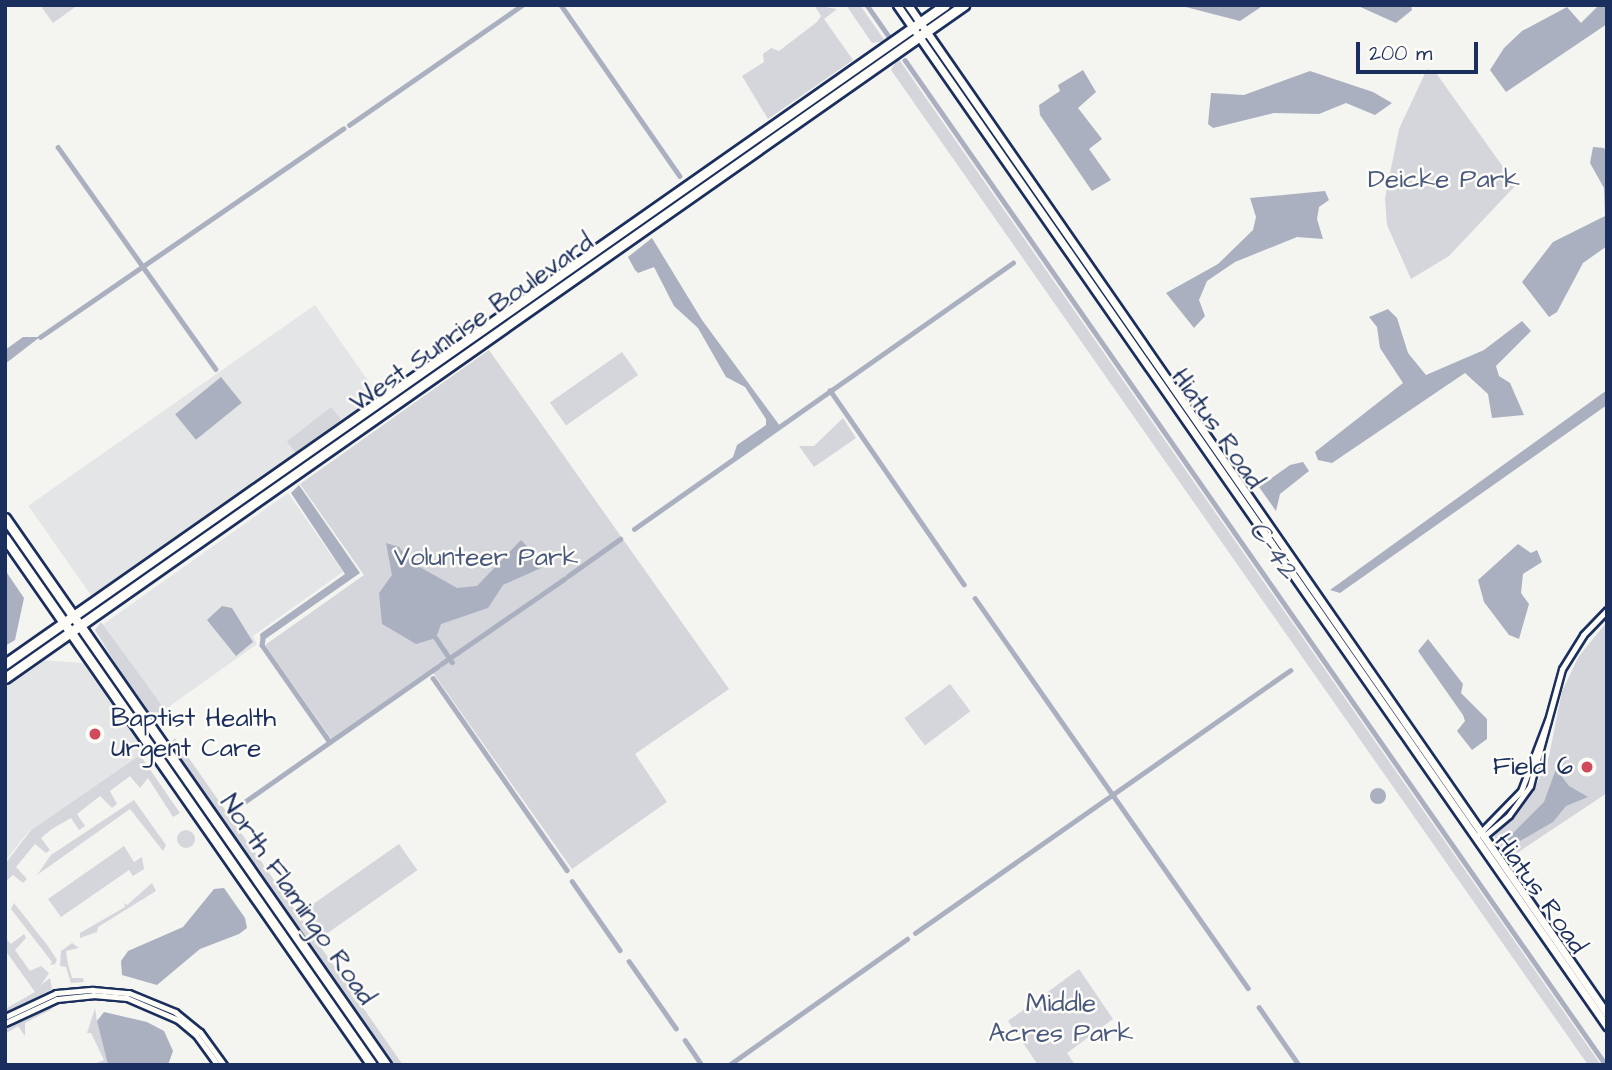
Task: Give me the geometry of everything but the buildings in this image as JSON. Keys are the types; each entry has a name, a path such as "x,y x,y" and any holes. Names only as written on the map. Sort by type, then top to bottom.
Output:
{"highway":[{"name":"West Sunrise Boulevard","path":"5,664 944,5"},
{"name":"West Sunrise Boulevard","path":"5,678 964,5"},
{"name":"North Flamingo Road","path":"5,518 75,614 386,1065"},
{"name":"North Flamingo Road","path":"5,538 372,1065"}],"main road":[{"path":"897,5 916,25"},
{"path":"908,5 916,25"},
{"name":"Hiatus Road","path":"916,25 1480,836 1607,1014"},
{"name":"Hiatus Road","path":"1480,836 1607,1026"}],"street":[{"path":"1480,836 1509,815 1530,786 1558,679 1572,651 1607,610"},
{"path":"5,1017 56,993 93,990 129,993 175,1012 200,1032 224,1065"},
{"path":"5,1023 57,999 112,995 178,1020 218,1065"}],"shaded area":[{"path":"315,305 378,395 91,596 28,506"},
{"path":"288,493 343,572 253,636 257,644 153,718 95,630"},
{"path":"39,660 83,663 146,751 29,831 5,861 5,684"}],"green space":[{"path":"40,5 78,5 53,23"},
{"path":"814,5 837,9 824,19 853,60 768,119 742,76 764,62 763,54 771,48 779,51 817,22 821,16"},
{"path":"846,5 860,5 885,41 872,43"},
{"path":"898,58 1601,1065 1588,1065 891,70"},
{"name":"Deicke Park","path":"1427,69 1436,73 1516,185 1449,256 1411,279 1387,225 1385,198 1399,129"},
{"name":"Volunteer Park","path":"489,350 729,689 635,754 667,802 572,869 431,670 332,740 265,645 364,575 300,484"},
{"path":"622,352 638,375 566,425 550,402"},
{"path":"331,407 341,420 297,454 287,441"},
{"path":"843,418 856,438 814,467 799,446 814,446"},
{"path":"101,622 171,718 167,722 153,718 125,679 95,630"},
{"path":"1607,622 1607,793 1508,859 1494,836 1538,782 1549,756 1562,691 1579,656"},
{"path":"950,684 970,711 925,745 904,718"},
{"path":"175,738 403,1065 393,1065 170,744"},
{"path":"140,755 180,813 173,817 148,778 140,788 130,776 110,791 117,804 112,808 100,796 77,814 85,826 79,830 71,818 52,829 41,838 50,850 46,853 35,844 16,867 27,879 23,883 13,875 5,882 5,864 31,830"},
{"path":"134,800 166,845 163,851 130,809 37,875 51,855"},
{"path":"186,830 192,833 195,839 192,845 186,848 180,845 177,839 180,833"},
{"path":"399,844 417,870 325,935 306,909"},
{"path":"124,846 134,862 142,857 144,869 133,876 129,870 61,917 48,899"},
{"path":"152,883 156,891 98,927 97,932 80,938 80,933 125,907 124,903 127,905"},
{"path":"14,903 48,946 57,960 55,964 50,965 52,962 11,909"},
{"path":"24,934 26,938 15,950 30,971 41,966 49,973 41,985 50,978 52,989 5,1015 5,1009 35,992 5,950 5,938 11,944"},
{"path":"72,943 79,948 66,951 72,978 83,978 84,982 71,983 66,967 60,966 61,951"},
{"name":"Middle Acres Park","path":"1079,969 1113,1019 1067,1053 1075,1065 1038,1065 1008,1021"},
{"path":"53,1003 52,1009 25,1023 25,1036 18,1026 5,1034 5,1026"},
{"path":"95,1008 108,1065 91,1065 104,1060 91,1033 87,1033"}],"water":[{"path":"1178,5 1264,5 1240,21"},
{"path":"1356,5 1411,5 1412,10 1396,23"},
{"path":"1599,5 1607,5 1607,24 1506,92 1490,70 1504,48 1522,31 1567,7 1581,23"},
{"path":"1083,70 1096,92 1078,108 1102,139 1089,149 1111,180 1092,191 1040,115 1039,105 1060,91 1058,85"},
{"path":"1310,71 1373,92 1392,103 1375,115 1346,103 1319,114 1274,113 1213,128 1208,124 1211,93 1244,95"},
{"path":"1593,147 1604,148 1607,154 1607,246 1583,263 1557,312 1549,317 1522,282 1553,242 1605,216 1604,188 1590,163"},
{"path":"1325,191 1329,200 1319,207 1317,219 1323,239 1297,237 1235,262 1207,281 1199,300 1205,316 1194,328 1166,293 1218,264 1253,230 1256,217 1250,198"},
{"path":"652,238 702,320 780,426 732,460 737,445 766,425 766,419 745,387 726,377 698,328 674,306 654,267 638,273 635,270 628,257"},
{"path":"1388,309 1397,318 1408,353 1426,375 1484,350 1522,321 1531,331 1496,366 1499,376 1510,383 1524,415 1492,418 1488,394 1465,373 1332,463 1318,460 1315,452 1403,383 1380,348 1377,327 1369,317"},
{"path":"23,337 40,337 5,364 5,350"},
{"path":"221,377 242,403 196,440 175,414"},
{"path":"1607,390 1607,405 1340,593 1330,590"},
{"path":"1303,462 1309,471 1280,494 1276,511 1259,487 1290,465"},
{"path":"299,485 360,573 261,642 260,634 345,574 291,493"},
{"path":"521,540 542,562 541,568 503,585 488,608 441,624 436,638 416,644 382,624 379,593 392,575 386,543 399,547 411,562 457,588 477,586"},
{"path":"1518,544 1531,553 1537,550 1542,562 1523,574 1521,593 1529,604 1519,639 1509,635 1484,602 1478,580"},
{"path":"5,570 24,598 15,640 5,646"},
{"path":"222,606 232,608 253,642 236,656 207,620"},
{"path":"1428,639 1463,684 1461,693 1487,719 1487,739 1472,750 1457,731 1465,721 1463,715 1418,651"},
{"path":"1556,769 1569,786 1588,797 1566,806 1553,822 1508,848 1505,841 1544,802"},
{"path":"1378,788 1386,796 1378,804 1370,796"},
{"path":"224,888 245,918 247,928 239,934 200,949 157,985 122,975 121,961 128,951 183,927 214,889"},
{"path":"104,1012 147,1022 164,1031 173,1051 168,1065 108,1065 97,1021"}],"waterway":[{"path":"349,125 522,5"},
{"path":"561,5 680,176"},
{"name":"C-42","path":"867,5 888,35"},
{"name":"C-42","path":"905,60 1606,1065"},
{"path":"40,337 343,129"},
{"path":"58,147 216,369"},
{"path":"634,529 1013,263"},
{"path":"830,390 964,584"},
{"path":"568,576 620,539"},
{"path":"441,664 564,579"},
{"path":"975,598 1248,988"},
{"path":"436,638 452,662"},
{"path":"263,639 262,645 330,742"},
{"path":"240,805 437,667"},
{"path":"915,933 1290,670"},
{"path":"433,678 567,870"},
{"path":"572,881 620,950"},
{"path":"729,1065 907,939"},
{"path":"629,961 676,1028"},
{"path":"1259,1007 1299,1065"},
{"path":"685,1040 702,1065"}],"place":[{"name":"Baptist Health Urgent Care","path":"95,734"},
{"name":"Field 6","path":"1587,767"}]}
